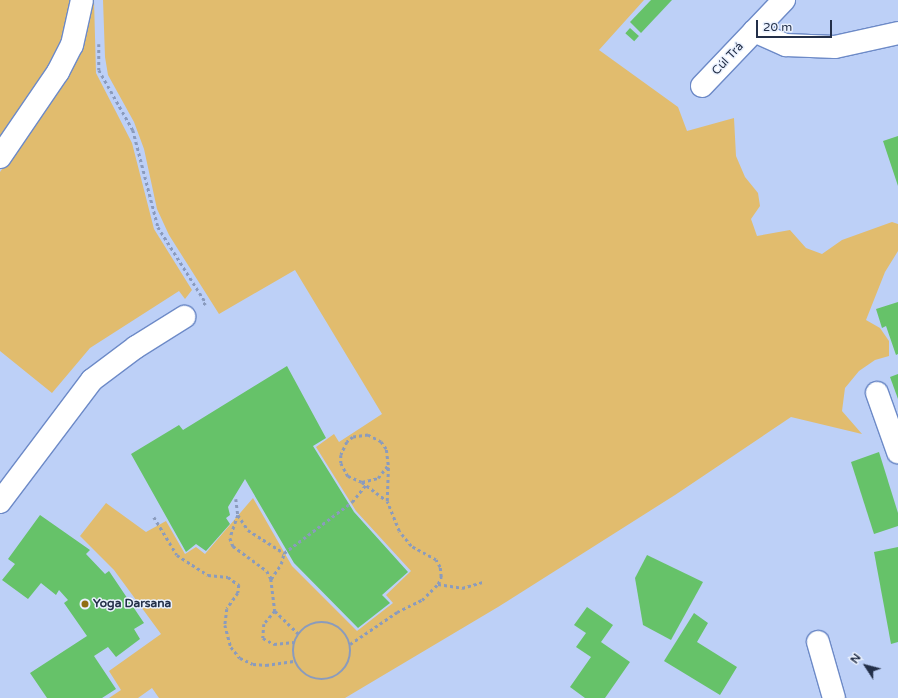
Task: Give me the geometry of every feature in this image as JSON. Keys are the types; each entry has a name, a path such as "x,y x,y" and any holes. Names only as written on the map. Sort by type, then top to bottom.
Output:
{"street":[{"path":"0,157 58,72 69,52 82,0"},
{"name":"Cúl Trá","path":"702,86 784,0"},
{"path":"754,31 786,45 835,47 898,33"},
{"path":"0,502 92,380 136,347 184,318"},
{"path":"877,393 898,452"},
{"path":"818,642 834,698"}],"path":[{"path":"98,40 100,70 133,130 158,227 206,303 184,318"},
{"path":"350,644 397,612 422,600 438,584 440,567 436,560 404,540 387,501 388,465 386,448 382,442 368,435 353,437 343,448 341,463 348,476 362,482 387,501"},
{"path":"362,482 378,478 388,465"},
{"path":"271,579 281,564 284,553 352,502 366,485"},
{"path":"236,499 238,515 230,538 233,546 262,565 271,579 275,611 299,634"},
{"path":"238,515 248,530 284,553"},
{"path":"154,517 177,555 208,575 228,577 239,585 238,593 227,609 225,625 232,647 240,658 266,665 294,660"},
{"path":"438,584 462,588 483,582"},
{"path":"275,611 264,624 263,638 274,644 294,642"},
{"path":"314,623 328,623 340,628 350,644 348,664 338,674 325,680 306,675 294,660 294,642 299,634 314,623"}],"shaded area":[{"path":"0,0 72,0 59,53 0,145"},
{"path":"88,0 94,0 96,73 132,143 154,229 192,290 185,299 179,291 90,348 52,393 0,351 0,172 60,87"},
{"path":"103,0 644,0 599,50 678,107 687,131 734,118 736,156 745,177 758,193 760,206 751,219 757,236 790,230 806,248 822,254 842,240 892,222 898,224 898,251 885,272 866,320 880,328 889,341 889,356 875,360 859,371 845,388 842,411 862,434 791,417 675,495 498,607 345,698 159,698 152,688 138,698 109,698 121,690 109,671 161,634 114,570 80,536 106,503 146,532 166,521 185,554 196,547 205,554 253,498 292,566 357,631 393,603 386,595 411,571 356,511 316,447 334,434 339,442 382,414 295,270 219,314 169,235 157,209 144,149 134,122 108,75 105,57"}],"building":[{"path":"651,0 672,0 641,33 630,22"},
{"path":"630,28 639,36 634,41 625,33"},
{"path":"898,136 898,186 883,141"},
{"path":"898,302 898,354 896,355 886,326 882,328 876,309"},
{"path":"287,366 326,438 313,446 354,512 408,572 382,595 390,603 358,628 294,563 245,479 228,507 230,515 226,518 230,524 206,551 196,544 186,552 131,454 179,425 183,430"},
{"path":"898,374 898,399 890,377"},
{"path":"879,452 898,513 898,526 874,534 851,462"},
{"path":"40,515 90,550 86,554 105,574 109,571 144,623 134,629 140,639 116,657 108,647 94,656 116,689 102,698 47,698 30,673 87,636 64,603 68,600 59,590 56,595 41,583 28,599 2,580 15,564 8,559"},
{"path":"898,547 898,642 891,644 874,552"},
{"path":"647,555 703,582 671,640 643,625 635,578"},
{"path":"587,607 613,625 601,642 630,662 605,698 585,698 570,687 591,657 576,647 586,633 574,625"},
{"path":"694,613 708,623 697,642 737,667 720,695 664,661"}],"place":[{"name":"Yoga Darsana","path":"85,604"}]}
